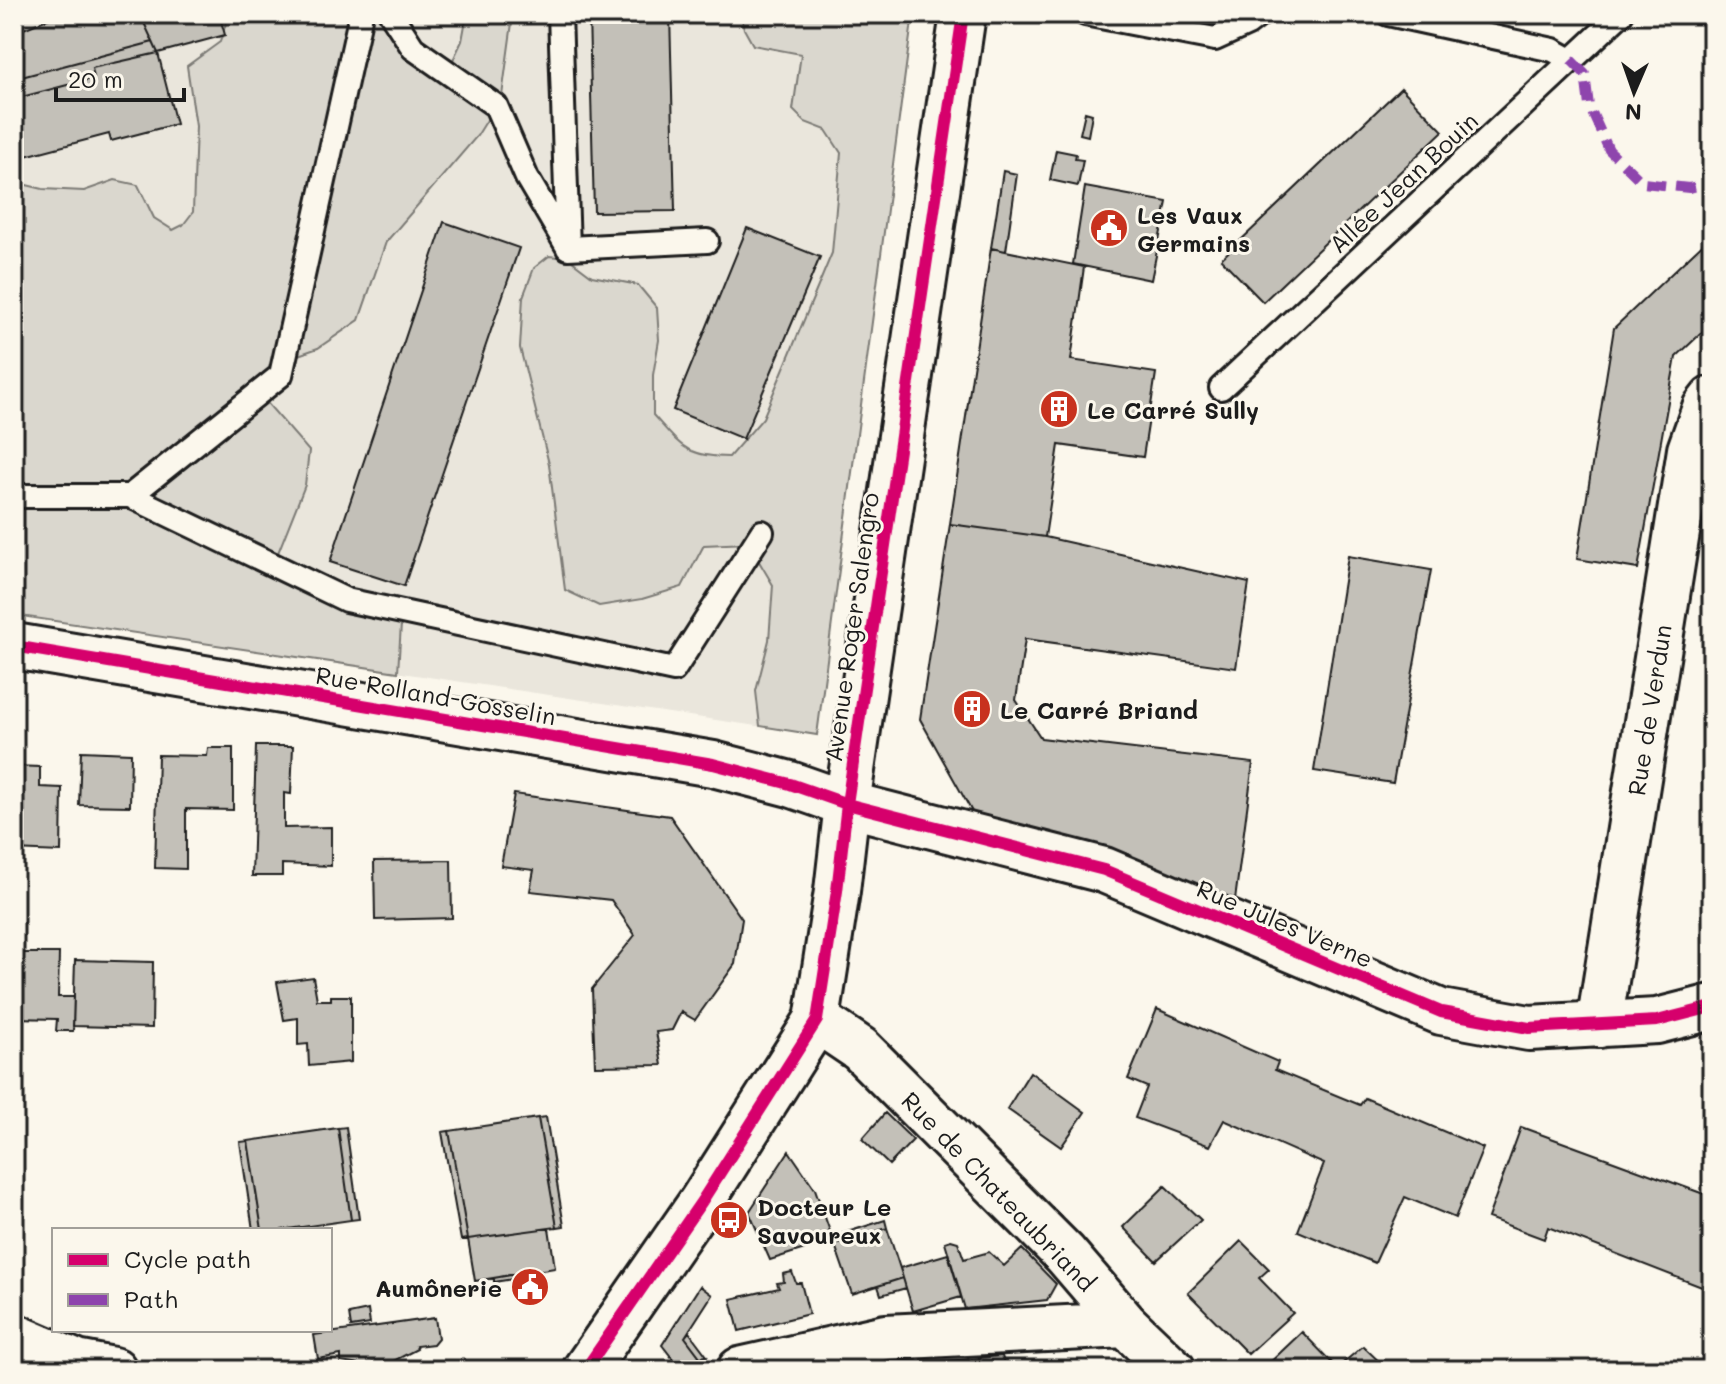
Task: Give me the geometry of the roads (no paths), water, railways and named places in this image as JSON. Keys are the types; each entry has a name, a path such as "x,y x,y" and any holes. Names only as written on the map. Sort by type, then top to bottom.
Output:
{"street":[{"name":"Avenue Roger Salengro","path":"585,1370 702,1201 817,1020 963,14"},
{"name":"Rue de Verdun","path":"1599,1025 1690,450 1705,408 1712,399"},
{"name":"Rue Rolland-Gosselin","path":"14,646 713,764 790,784 847,804"},
{"name":"Rue Jules Verne","path":"847,804 1104,870 1441,1012 1529,1028 1657,1021 1712,1007"},
{"name":"Rue de Chateaubriand","path":"817,1020 860,1049 1065,1254 1126,1325 1173,1370"},
{"path":"740,1370 886,1337 1126,1325"},
{"path":"14,1336 77,1363 114,1370"}],"lane":[{"path":"130,496 281,375 361,14"},
{"path":"391,14 413,48 496,106 527,178 568,248"},
{"path":"560,14 568,248"},
{"path":"1085,14 1215,39 1251,17"},
{"path":"1388,14 1553,50 1571,60"},
{"name":"Allée Jean Bouin","path":"1221,388 1621,14"},
{"path":"568,248 707,241"},
{"path":"14,496 130,496 346,600 674,670 762,532"}],"place":[{"name":"Les Vaux Germains","path":"1109,228"},
{"name":"Le Carré Sully","path":"1059,409"},
{"name":"Le Carré Briand","path":"972,709"},
{"name":"Docteur Le Savoureux","path":"729,1220"},
{"name":"Aumônerie","path":"530,1287"}]}
